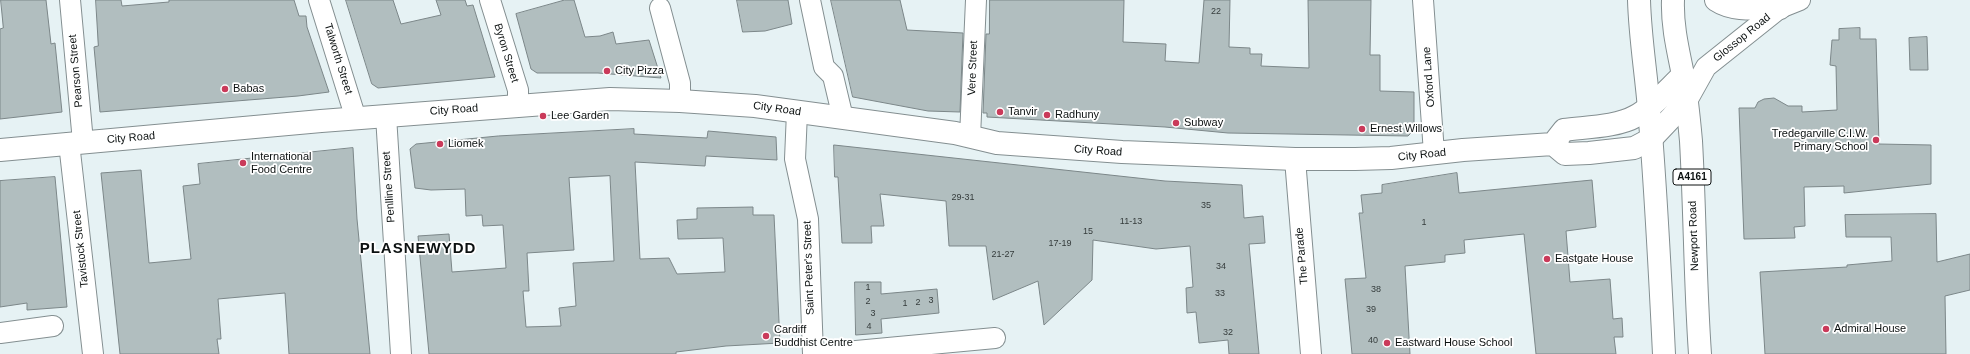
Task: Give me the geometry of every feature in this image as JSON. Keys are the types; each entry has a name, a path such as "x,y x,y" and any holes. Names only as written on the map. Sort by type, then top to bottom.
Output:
{"main road":[{"path":"1639,0 1641,48 1649,107 1657,202 1664,354"},
{"name":"Newport Road","path":"1673,0 1675,36 1687,101 1691,141 1696,254 1695,281 1700,354"},
{"path":"1716,0 1728,6 1739,8 1790,4"},
{"path":"1683,76 1649,107 1635,116 1623,121 1564,130 1553,144 1565,154 1634,148 1651,139 1687,101"},
{"name":"City Road","path":"0,150 386,116 610,99 680,100 755,106 970,137 997,143 1063,149 1294,159 1392,158 1553,144"}],"street":[{"name":"Pearson Street","path":"70,0 76,143"},
{"name":"Talworth Street","path":"319,0 356,119"},
{"name":"Byron Street","path":"490,0 518,90 518,106"},
{"path":"810,0 824,67 833,76 843,118"},
{"name":"Vere Street","path":"970,137 976,0"},
{"name":"Oxford Lane","path":"1424,0 1434,154"},
{"name":"Glossop Road","path":"1683,76 1706,67 1790,4"},
{"path":"660,8 680,82 680,100"},
{"name":"Glossop Road","path":"1687,101 1706,67"},
{"name":"Saint Peter's Street","path":"797,112 795,159 808,219 813,354"},
{"name":"Penlline Street","path":"386,116 401,354"},
{"name":"Tavistock Street","path":"76,143 93,354"},
{"name":"The Parade","path":"1294,159 1311,354"},
{"path":"0,333 53,326"},
{"path":"824,354 995,338"}],"building":[{"path":"1,0 46,0 51,44 55,43 62,112 0,119 0,29 3,28"},
{"path":"96,0 121,0 122,6 169,2 169,0 294,0 299,16 306,16 307,27 329,92 298,96 100,112 94,47 98,46"},
{"path":"346,0 393,0 401,24 441,15 436,0 465,0 467,6 473,5 495,77 378,88 372,84"},
{"path":"565,0 574,0 585,37 600,36 613,32 616,44 649,40 661,78 598,73 537,73 531,69 516,14"},
{"path":"737,0 788,0 792,24 765,31 743,32"},
{"path":"831,0 900,0 907,30 963,33 960,112 928,111 853,97"},
{"path":"990,0 1124,0 1123,42 1166,44 1165,61 1199,63 1204,0 1230,0 1229,47 1250,48 1250,54 1262,54 1261,66 1309,68 1308,0 1371,0 1370,55 1380,55 1380,91 1414,92 1414,130 1408,136 1228,133 1165,127 987,117 987,113 983,113 986,34 989,34"},
{"path":"1860,28 1860,39 1876,39 1879,144 1931,145 1931,184 1844,193 1844,186 1804,187 1805,226 1794,227 1795,238 1744,239 1739,108 1755,108 1758,102 1764,99 1774,98 1788,106 1802,106 1802,112 1837,110 1836,66 1830,65 1832,40 1839,40 1839,29"},
{"path":"1927,37 1928,70 1910,70 1909,38"},
{"path":"634,129 634,134 707,138 708,131 776,137 777,160 706,156 705,166 635,162 640,259 669,258 677,274 725,272 723,238 678,239 677,220 697,219 697,208 753,207 753,215 774,215 780,343 726,346 676,352 676,354 429,354 418,236 449,234 452,272 506,268 503,225 483,226 482,215 466,216 465,189 431,190 415,188 410,149 416,144 498,136","holes":["610,176 614,261 573,263 576,306 559,308 561,326 526,327 523,291 529,291 527,253 574,250 569,178"]},
{"path":"834,145 1165,181 1242,185 1244,218 1263,216 1265,243 1249,244 1259,354 1229,354 1228,340 1199,343 1196,312 1187,313 1186,288 1193,287 1190,246 1156,249 1093,240 1092,280 1044,325 1038,281 993,300 986,246 949,246 946,201 880,194 884,226 871,226 872,243 842,243 838,177 835,177"},
{"path":"353,148 357,219 370,354 289,354 285,293 218,299 221,339 217,339 219,354 120,354 101,173 141,170 149,263 191,259 183,186 200,184 198,164"},
{"path":"1457,173 1459,193 1592,180 1596,227 1566,231 1570,282 1610,279 1613,319 1622,318 1623,337 1614,337 1616,354 1536,354 1524,234 1464,240 1465,253 1445,255 1445,262 1405,266 1410,354 1352,354 1345,279 1366,278 1359,213 1363,213 1361,195 1382,193 1382,185"},
{"path":"55,177 67,307 27,310 27,303 0,307 0,181"},
{"path":"1936,214 1937,262 1970,254 1970,290 1945,296 1946,354 1765,354 1760,272 1847,267 1847,265 1892,261 1891,237 1846,237 1845,215"},
{"path":"855,282 881,282 881,294 937,289 939,313 881,319 882,333 856,335"}],"place":[{"name":"City Pizza","path":"607,71"},
{"name":"Babas","path":"225,89"},
{"name":"Tanvir","path":"1000,112"},
{"name":"Radhuny","path":"1047,115"},
{"name":"Lee Garden","path":"543,116"},
{"name":"Subway","path":"1176,123"},
{"name":"Ernest Willows","path":"1362,129"},
{"name":"Tredegarville C.I.W. Primary School","path":"1876,140"},
{"name":"Liomek","path":"440,144"},
{"name":"International Food Centre","path":"243,163"},
{"name":"Eastgate House","path":"1547,259"},
{"name":"Admiral House","path":"1826,329"},
{"name":"Cardiff Buddhist Centre","path":"766,336"},
{"name":"Eastward House School","path":"1387,343"}],"district":[{"name":"PLASNEWYDD","path":"418,249"}]}
